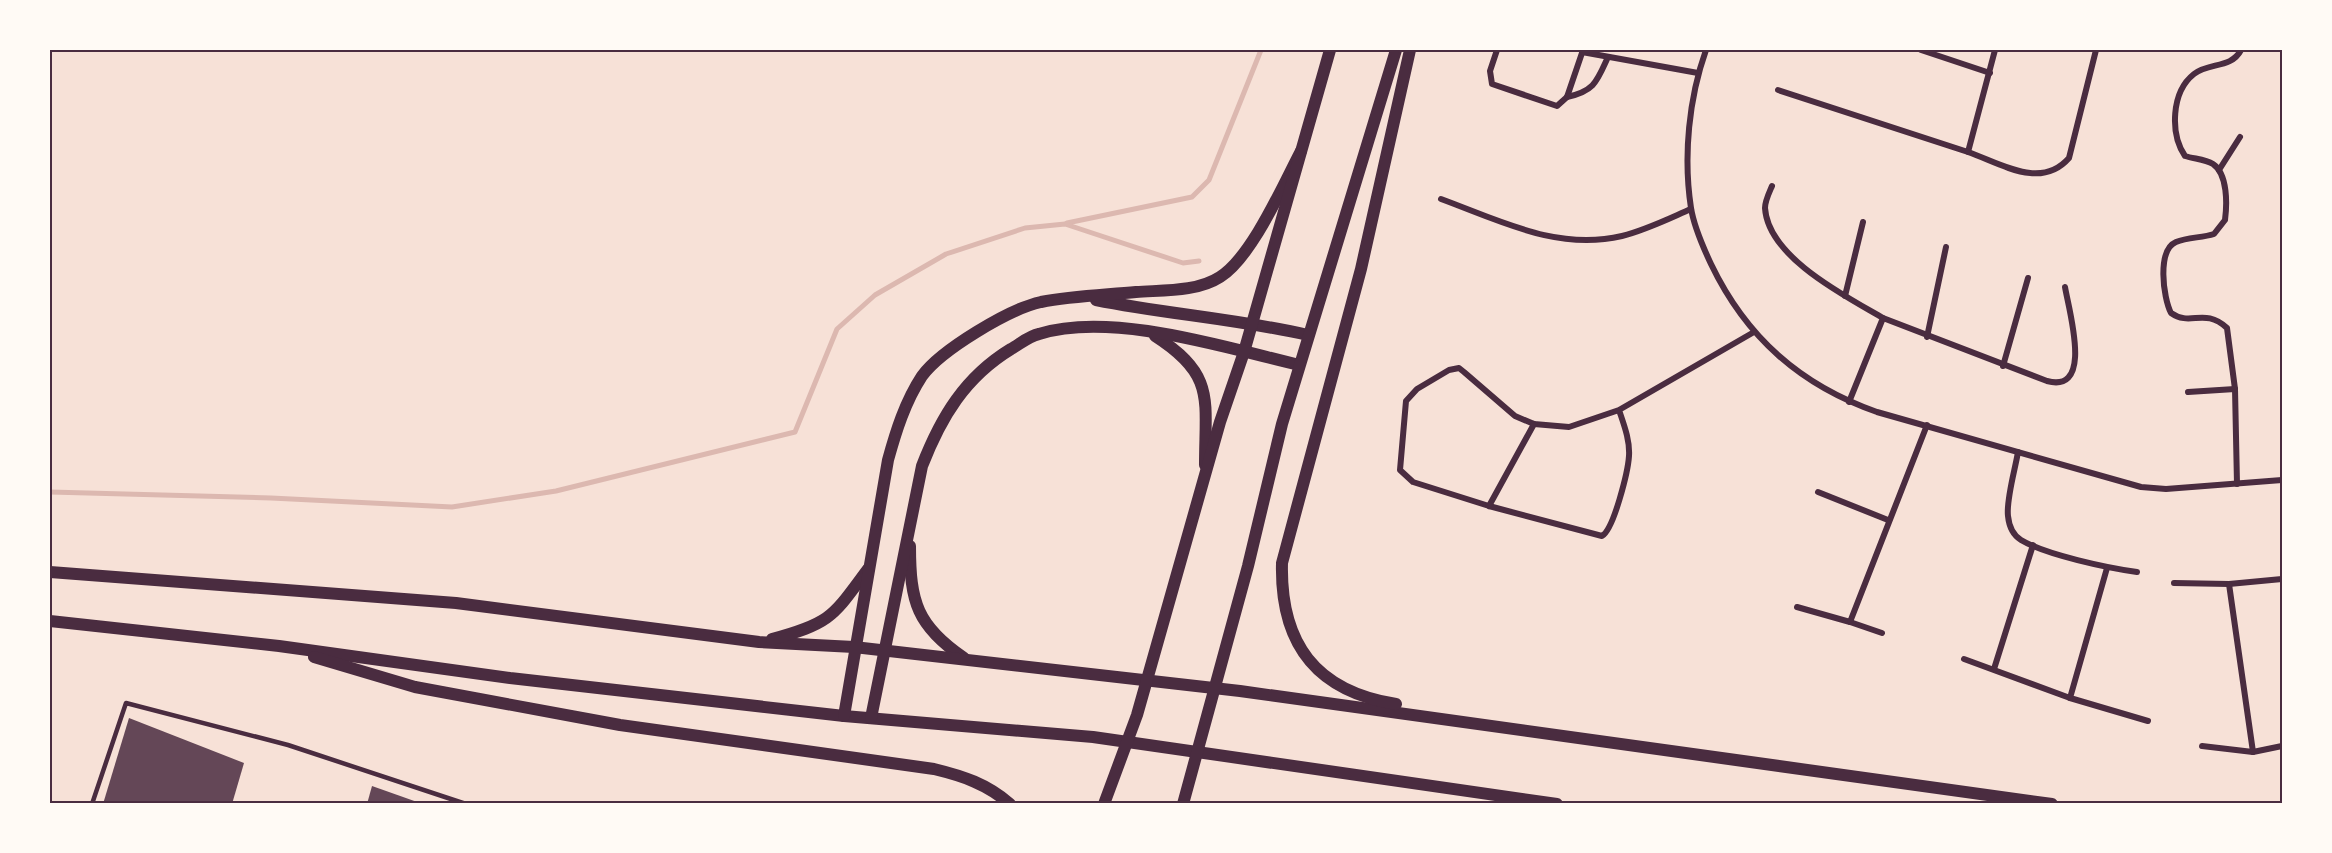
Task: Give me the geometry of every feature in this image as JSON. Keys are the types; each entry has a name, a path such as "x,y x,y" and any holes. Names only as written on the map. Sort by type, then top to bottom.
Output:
{"main road":[{"path":"1104,804 1137,715 1220,422 1244,352 1330,50"},
{"path":"1183,804 1299,365 1396,50"},
{"path":"1410,50 1361,269 1286,543 1282,563 1281,591 1287,623 1297,645 1320,674 1333,683 1355,694 1384,702 1435,710 1476,723"},
{"path":"844,716 854,647 871,566 888,460 900,419 923,375 959,344 988,324 1039,303 1194,286 1224,275 1254,238 1301,151"},
{"path":"1080,297 1188,316 1252,322 1308,334"},
{"path":"871,718 922,466 938,427 958,395 980,371 1038,334 1074,327 1114,328 1188,337 1299,365"},
{"path":"1151,334 1176,350 1197,371 1204,392 1204,484"},
{"path":"910,524 915,606 924,624 940,641 967,660"},
{"path":"759,642 802,631 823,622 840,609 871,566"},
{"path":"50,572 456,603 759,642 885,650 1240,691 2052,804"},
{"path":"50,621 279,646 510,678 844,716 1094,737 1225,758 1557,804"},
{"path":"279,646 415,687 688,736 899,762 934,769 964,776 990,788 1010,804"}],"street":[{"path":"1497,50 1490,71 1492,84 1550,105 1563,103 1567,97 1583,51 1698,73"},
{"path":"1706,50 1698,73 1688,154 1691,209 1703,246 1723,288 1754,332 1786,364 1818,387 1849,402 2153,489 2283,480"},
{"path":"1921,50 1990,73"},
{"path":"1968,152 1995,50"},
{"path":"1778,90 2029,174 2046,174 2060,169 2069,158 2096,50"},
{"path":"2237,484 2235,389 2226,328 2209,317 2186,319 2171,313 2168,306 2164,263 2165,252 2179,240 2207,236 2221,229 2226,208 2219,170 2213,164 2185,156 2178,145 2175,133 2176,112 2186,83 2193,75 2234,60 2241,50"},
{"path":"1567,97 1580,94 1593,86 1608,57"},
{"path":"2219,170 2240,137"},
{"path":"1772,186 1765,205 1772,232 1780,245 1809,272 1883,318 2003,366 2054,383 2072,375 2077,361 2065,287"},
{"path":"1441,199 1525,232 1582,241 1622,236 1691,209"},
{"path":"1845,296 1863,222"},
{"path":"1927,337 1946,247"},
{"path":"2003,366 2028,278"},
{"path":"1849,402 1883,318"},
{"path":"1619,410 1627,436 1629,457 1608,532 1596,536 1413,482 1406,477 1399,461 1406,401 1417,389 1449,370 1460,369 1515,416 1534,424 1569,427 1619,410 1754,332"},
{"path":"2188,392 2235,389"},
{"path":"1489,506 1534,424"},
{"path":"1850,622 1927,425"},
{"path":"2019,452 2007,515 2012,532 2033,545 2107,568 2137,573"},
{"path":"1818,492 1888,520"},
{"path":"1994,669 2033,545"},
{"path":"2070,698 2107,568"},
{"path":"2174,583 2229,584 2283,579"},
{"path":"2229,584 2253,752"},
{"path":"1797,606 1882,633"},
{"path":"1964,659 2070,698 2148,721"},
{"path":"2202,746 2253,752 2283,746"}],"lane":[{"path":"92,804 126,704 288,745 466,804"}],"building":[{"path":"129,718 244,763 232,804 103,804"},
{"path":"372,786 420,803 420,804 367,804"}],"waterway":[{"path":"1067,223 1192,197 1209,180 1261,50"},
{"path":"50,492 271,498 452,507 556,491 795,432 837,329 875,295 946,254 1025,228 1065,224 1183,263 1199,261"}]}
